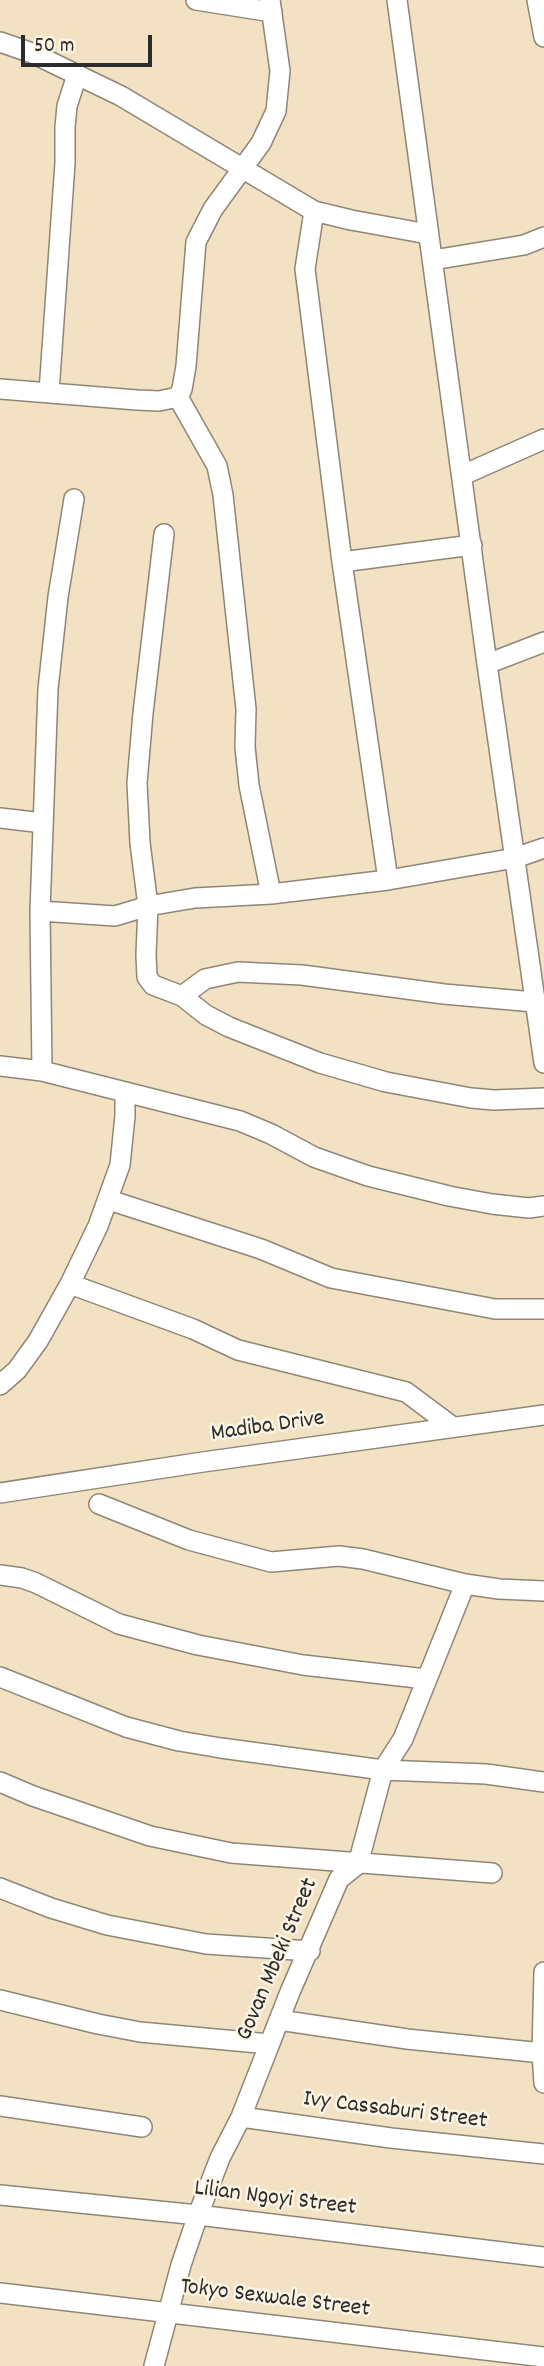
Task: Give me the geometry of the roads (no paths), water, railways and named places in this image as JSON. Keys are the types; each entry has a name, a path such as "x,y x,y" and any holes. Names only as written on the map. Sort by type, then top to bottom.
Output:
{"street":[{"path":"178,397 186,366 196,242 213,209 261,144 276,111 279,71 271,6 196,0"},
{"path":"397,0 544,1063"},
{"path":"537,0 544,37"},
{"path":"0,42 32,53 121,96 314,211 428,234"},
{"path":"50,392 65,127 67,106 77,75"},
{"path":"314,211 305,269 342,562 388,880"},
{"path":"433,260 524,245 544,237"},
{"path":"0,389 159,401 178,397"},
{"path":"178,397 217,466 223,495 246,709 245,747 249,785 271,894"},
{"path":"463,475 544,439"},
{"path":"42,1071 40,911 48,688 58,597 74,499"},
{"path":"164,534 137,783 140,843 148,906 147,977 153,985 182,996 206,1015 229,1027 320,1063 356,1074 471,1098 544,1098"},
{"path":"342,562 472,545"},
{"path":"487,663 544,642"},
{"path":"0,818 43,823"},
{"path":"40,911 115,916 148,906 195,898 271,894 388,880 515,858 544,848"},
{"path":"182,996 205,979 221,973 238,972 302,975 444,994 534,1002"},
{"path":"0,1066 42,1071 240,1121 314,1157 368,1176 481,1202 529,1208 544,1206"},
{"path":"0,1385 17,1370 38,1341 70,1284 109,1200 120,1165 125,1092"},
{"path":"109,1200 251,1245 331,1278 495,1309 544,1309"},
{"path":"70,1284 193,1329 239,1350 406,1392 453,1427"},
{"name":"Madiba Drive","path":"0,1493 544,1415"},
{"path":"99,1504 189,1540 271,1562 339,1556 363,1559 465,1584 544,1591"},
{"path":"0,1575 36,1583 119,1624 198,1645 303,1665 426,1679"},
{"name":"Govan Mbeki Street","path":"154,2366 167,2312 198,2215 220,2158 241,2117 339,1879 358,1864 383,1770 403,1739 465,1584"},
{"path":"0,1677 126,1727 221,1748 383,1770 486,1774 544,1782"},
{"path":"0,1782 150,1836 231,1853 492,1873"},
{"path":"0,1888 51,1908 107,1925 206,1944 310,1951"},
{"path":"544,1972 544,2083"},
{"path":"0,2000 140,2032 269,2044"},
{"path":"279,2020 407,2039 542,2053"},
{"path":"0,2106 142,2127"},
{"name":"Ivy Cassaburi Street","path":"241,2117 391,2138 544,2154"},
{"name":"Lilian Ngoyi Street","path":"0,2195 198,2215 544,2257"},
{"name":"Tokyo Sexwale Street","path":"0,2292 544,2357"}]}
